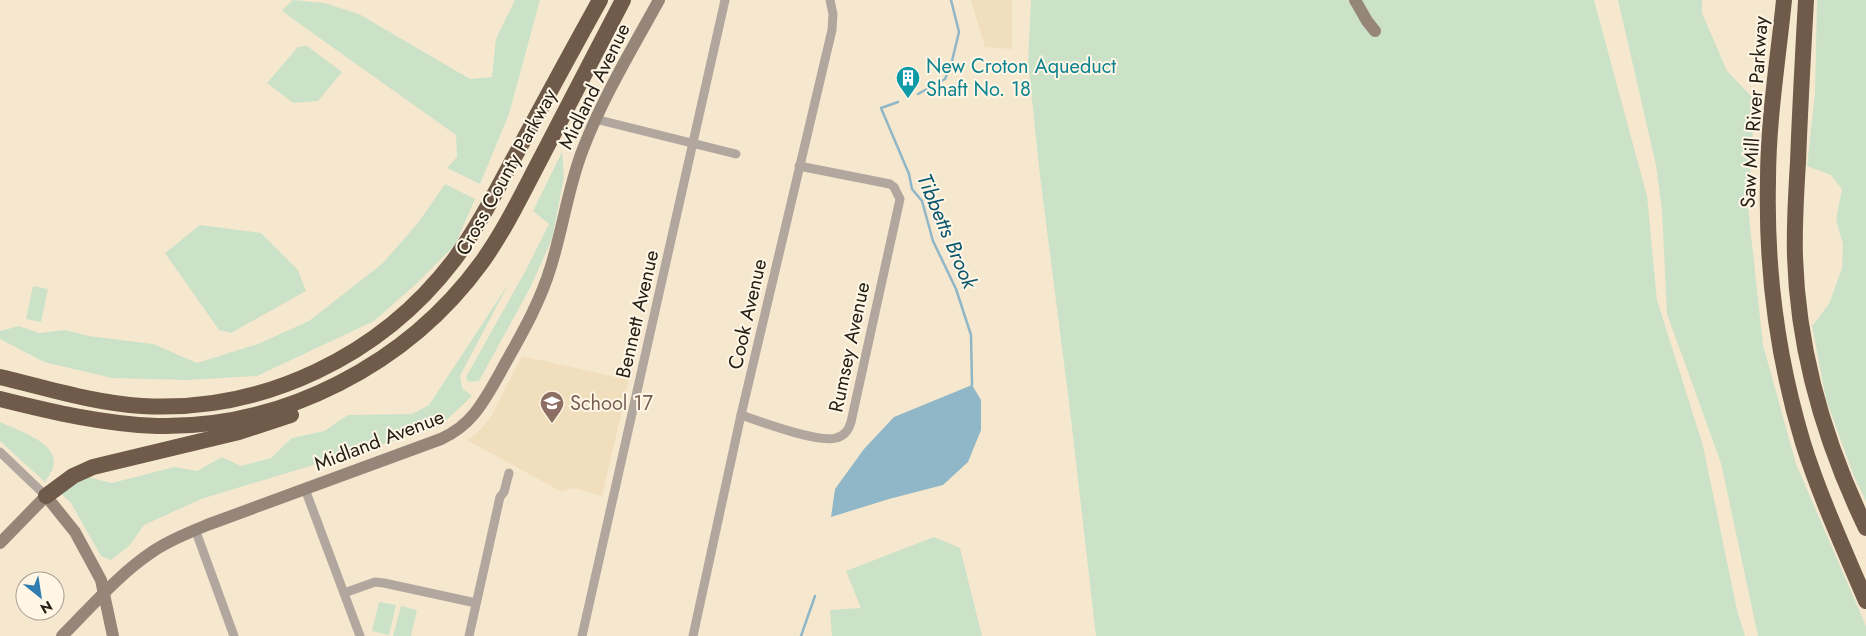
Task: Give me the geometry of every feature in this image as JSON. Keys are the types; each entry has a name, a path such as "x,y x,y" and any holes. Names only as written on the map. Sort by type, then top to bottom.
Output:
{"highway":[{"name":"Cross County Parkway","path":"26,383 116,404 157,407 191,406 228,401 269,391 315,373 351,352 407,310 442,274 463,247 485,211 600,0"},
{"name":"Cross County Parkway","path":"0,399 56,413 110,422 158,426 193,425 227,421 275,409 303,400 355,375 398,347 428,323 456,294 482,262 519,200 624,0"},
{"path":"1806,0 1795,225 1797,292 1804,340 1818,406 1840,470 1866,528"},
{"name":"Saw Mill River Parkway","path":"1783,4 1772,112 1768,180 1768,247 1774,314 1786,380 1804,444 1826,507 1866,601"},
{"path":"0,373 26,383"},
{"path":"46,496 73,476 93,467 239,432 296,414 328,396 355,375"},
{"path":"0,377 26,383"}],"street":[{"name":"Midland Avenue","path":"62,636 150,552 171,540 441,439 458,429 474,415 486,398 548,278 577,165 595,119 658,0"},
{"name":"Bennett Avenue","path":"582,636 725,0"},
{"name":"Cook Avenue","path":"693,636 741,415 832,30 833,14 830,0"},
{"path":"1355,0 1375,31"},
{"path":"595,119 736,154"},
{"name":"Rumsey Avenue","path":"741,415 783,429 818,437 834,439 843,435 849,429 900,199 894,186 799,166"},
{"path":"0,452 46,496 69,522 100,580 113,636"},
{"path":"474,636 505,499 504,492 509,473"},
{"path":"305,489 360,636"},
{"path":"469,636 500,497 504,492"},
{"path":"0,543 46,496"},
{"path":"195,530 234,636"},
{"path":"344,592 374,582 476,602"}],"shaded area":[{"path":"971,0 1012,0 1012,49 985,47"},
{"name":"School 17","path":"522,356 629,380 602,496 574,488 560,491 467,440 479,431 491,417"}],"green space":[{"path":"293,0 324,3 359,14 470,79 492,77 496,39 515,0 540,0 509,114 480,184 447,168 457,157 456,135 290,17 282,10"},
{"path":"1031,0 1594,0 1647,196 1657,300 1703,446 1737,610 1745,636 1096,636 1070,410 1040,176 1028,61"},
{"path":"1618,0 1702,0 1702,13 1727,71 1755,100 1748,207 1763,345 1796,464 1866,626 1866,636 1758,636 1721,463 1667,314 1662,210 1656,165"},
{"path":"1817,0 1866,0 1866,501 1853,474 1826,399 1812,326 1829,304 1842,268 1843,244 1836,220 1842,189 1831,175 1807,166 1815,93"},
{"path":"307,46 342,72 318,101 293,103 267,83 298,47"},
{"path":"562,152 564,177 552,239 530,288 479,381 468,382 466,377 526,270 549,224 533,211"},
{"path":"445,184 475,199 455,245 416,284 374,321 257,376 187,380 112,378 44,362 0,339 0,331 19,326 39,333 65,330 89,336 153,344 197,363 258,344 309,321 383,263 418,223"},
{"path":"200,225 261,233 298,270 306,291 231,333 219,330 165,253"},
{"path":"509,283 460,376 462,388 472,396 439,427 201,499 144,525 129,546 111,560 101,556 71,503 60,493 87,477 112,483 174,467 197,471 222,457 241,466 271,458 292,438 324,431 348,415 412,414 429,405"},
{"path":"33,286 48,289 41,322 26,319"},
{"path":"0,422 26,433 50,451 54,459 53,468 45,482 0,441"},
{"path":"934,537 960,548 982,636 832,636 830,610 861,608 846,571"},
{"path":"379,602 396,605 389,635 372,631"},
{"path":"401,606 417,610 411,636 393,636"}],"water":[{"path":"972,385 981,400 981,430 968,462 943,485 831,517 835,489 864,449 894,417"}],"waterway":[{"name":"Tibbetts Brook","path":"918,94 945,79 951,65 959,32 951,0"},
{"name":"Tibbetts Brook","path":"898,102 881,108 909,174 912,189 922,201 933,241 956,289 971,335 972,385"},
{"name":"Tibbetts Brook","path":"801,636 815,596"}],"place":[{"name":"New Croton Aqueduct Shaft No. 18","path":"908,99"},
{"name":"School 17","path":"552,424"}]}
